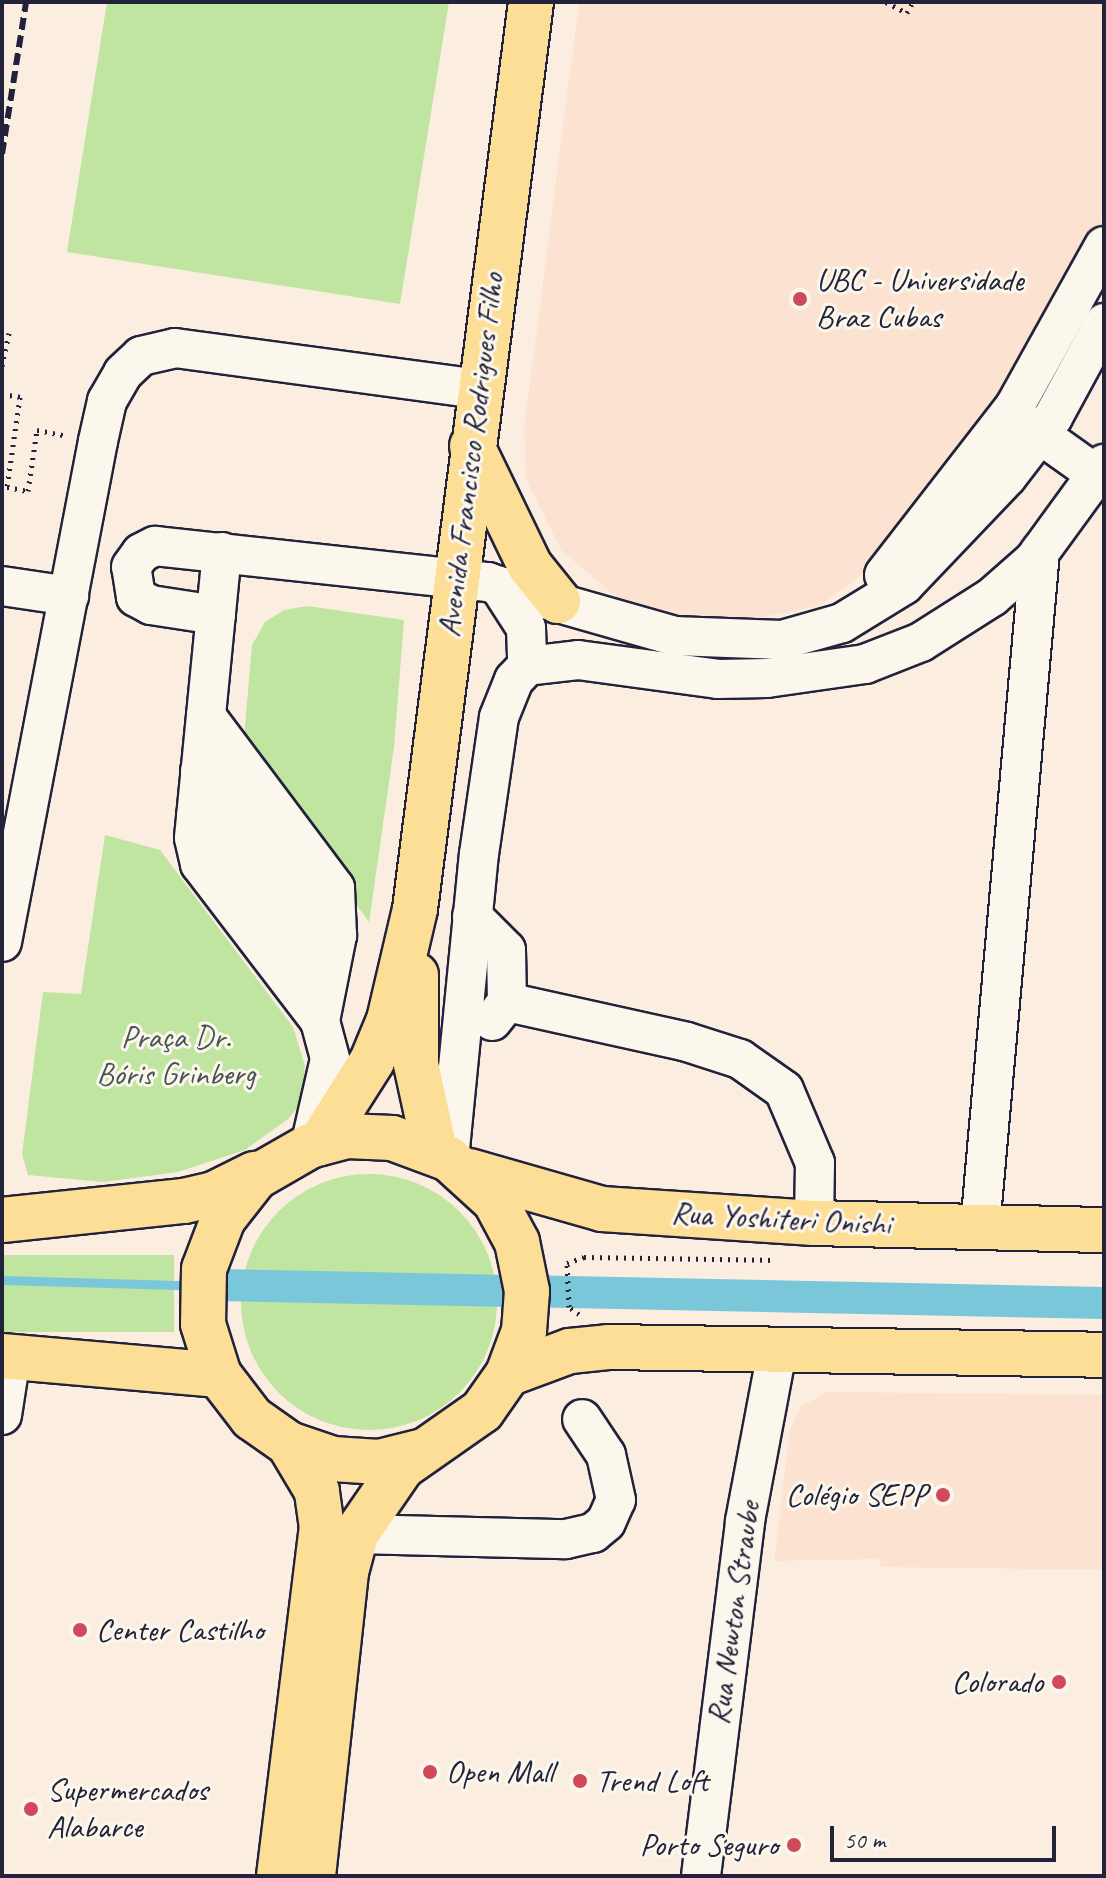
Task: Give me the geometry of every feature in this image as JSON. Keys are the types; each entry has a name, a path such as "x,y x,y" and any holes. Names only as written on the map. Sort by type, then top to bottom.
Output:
{"main road":[{"name":"Avenida Francisco Rodrigues Filho","path":"308,1148 372,1061 389,1020 415,909 479,389 531,2"},
{"path":"472,446 530,566 558,601"},
{"name":"Avenida Francisco Rodrigues Filho","path":"415,909 416,1064 449,1160"},
{"name":"Avenida Francisco Rodrigues Filho","path":"347,1136 392,1138 449,1160 495,1201 517,1242 527,1291 524,1331 508,1374 482,1411 455,1434 423,1451 379,1462 333,1459 289,1444 252,1418 219,1375 203,1324 204,1269 223,1219 256,1177 308,1148 347,1136"},
{"path":"2,1220 184,1201 214,1194 308,1148"},
{"name":"Rua Yoshiteri Onishi","path":"449,1160 602,1209 814,1223 1104,1230"},
{"path":"508,1374 570,1351 608,1347 1104,1355"},
{"path":"6,1356 219,1375"},
{"name":"Avenida Francisco Rodrigues Filho","path":"287,1873 322,1528 317,1491 289,1444"},
{"name":"Avenida Francisco Rodrigues Filho","path":"287,1873 356,1534 382,1491 423,1451"}],"street":[{"path":"842,623 1015,405 1104,246"},
{"path":"216,615 151,605 136,597 131,567 141,553 155,546 455,577 558,601 636,629 723,640 782,640 842,623 904,585 969,520 1047,425 1104,323"},
{"path":"2,942 107,401 141,356 175,348 479,389"},
{"path":"449,1160 472,916 499,717 514,680 527,666 578,660 718,679 780,677 865,664 921,642 992,597 1040,552 1102,461 1015,405"},
{"path":"222,552 195,827 200,864 320,1021 330,1059 308,1148"},
{"path":"980,1228 1040,552"},
{"path":"2,586 69,596"},
{"path":"499,586 526,628 527,666"},
{"path":"206,716 335,888 337,935 320,1021"},
{"path":"200,771 337,935"},
{"path":"195,827 327,983"},
{"path":"460,1032 498,1018 507,1002 506,950 472,916"},
{"path":"507,1002 700,1046 740,1059 784,1090 815,1163 814,1223"},
{"name":"Rua Newton Straube","path":"701,1876 745,1521 777,1351"},
{"path":"2,1415 6,1356"},
{"path":"356,1534 566,1539 593,1533 606,1522 616,1500 606,1455 582,1419"}],"path":[{"path":"886,2 907,13 913,2"},
{"path":"2,332 9,333 2,367"},
{"path":"2,394 20,397 7,487 28,491 37,430"},
{"path":"586,1318 569,1307 567,1263 584,1257 773,1260"}],"shaded area":[{"name":"UBC - Universidade Braz Cubas","path":"579,2 1104,2 1104,217 1017,380 875,565 819,606 713,627 629,608 561,550 526,479 524,429"},
{"name":"Colégio SEPP","path":"828,1392 1104,1395 1104,1570 881,1567 878,1559 774,1561 790,1430 801,1406"}],"green space":[{"path":"107,2 449,2 400,304 67,252"},
{"path":"307,606 404,620 394,747 369,922 243,750 252,645 265,622 284,610"},
{"name":"Praça Dr. Bóris Grinberg","path":"105,835 160,850 293,1027 305,1066 302,1102 288,1119 245,1150 178,1172 103,1182 28,1175 22,1154 43,992 81,994"},
{"path":"356,1174 382,1174 418,1183 460,1211 488,1253 495,1277 495,1327 488,1351 460,1393 418,1421 382,1430 356,1430 320,1421 278,1393 250,1351 241,1315 241,1289 250,1253 278,1211 320,1183"},
{"path":"2,1255 174,1255 174,1332 2,1332"}],"waterway":[{"path":"2,1280 186,1285"},
{"path":"222,1285 1104,1303"}],"railway":[{"path":"2,154 26,2"}],"place":[{"name":"UBC - Universidade Braz Cubas","path":"800,299"},
{"name":"Colégio SEPP","path":"943,1495"},
{"name":"Center Castilho","path":"80,1630"},
{"name":"Colorado","path":"1059,1682"},
{"name":"Open Mall","path":"430,1772"},
{"name":"Trend Loft","path":"580,1781"},
{"name":"Supermercados Alabarce","path":"31,1809"},
{"name":"Porto Seguro","path":"794,1845"}]}
